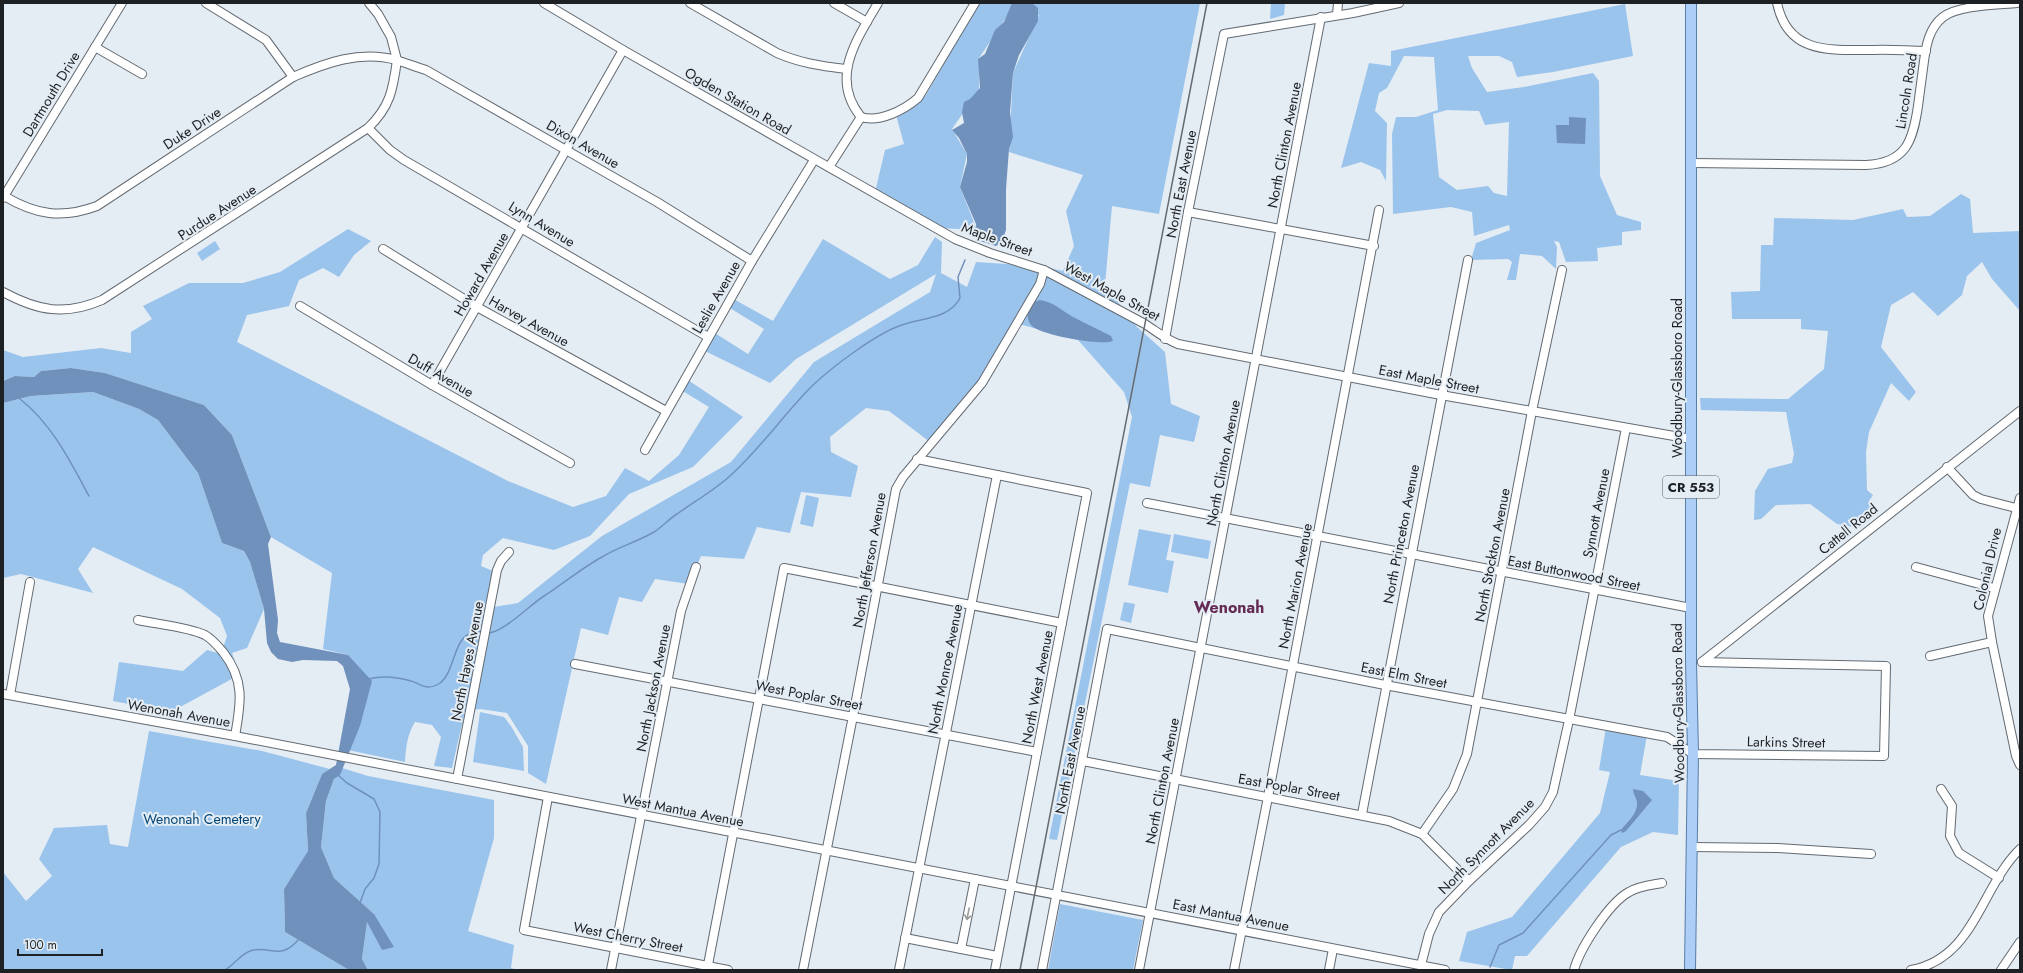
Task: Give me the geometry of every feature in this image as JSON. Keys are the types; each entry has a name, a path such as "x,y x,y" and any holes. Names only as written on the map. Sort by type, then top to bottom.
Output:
{"main road":[{"name":"Woodbury-Glassboro Road","path":"1690,970 1693,754 1691,662 1691,3"}],"street":[{"name":"Dartmouth Drive","path":"4,197 122,3"},
{"path":"206,3 266,40 293,77"},
{"path":"369,3 386,26 391,37 396,60"},
{"name":"Ogden Station Road","path":"544,3 814,160 920,219"},
{"path":"690,3 777,53 791,59 805,64 846,69"},
{"path":"834,3 867,22"},
{"path":"878,3 849,58 846,69 848,93 853,107 861,117 883,118 912,103 918,98 975,3"},
{"path":"1337,15 1338,3"},
{"path":"1321,18 1399,3"},
{"path":"1777,3 1779,11 1789,31 1808,45 1827,49 1926,51"},
{"name":"Lincoln Road","path":"1691,163 1866,165 1888,161 1906,148 1913,133 1926,51 1931,32 1943,17 1961,9 2017,3"},
{"name":"North East Avenue","path":"1165,339 1188,212 1224,34 1321,18"},
{"name":"North Clinton Avenue","path":"1138,970 1176,779 1321,18"},
{"path":"95,47 142,74"},
{"name":"Howard Avenue","path":"432,385 523,228 566,149 623,50"},
{"name":"Duke Drive","path":"4,197 28,208 52,214 79,212 97,206 293,77 329,62 344,59 374,57 396,60"},
{"name":"Purdue Avenue","path":"3,292 33,306 59,310 81,308 97,302 182,249 368,128 380,116 390,97 396,60"},
{"name":"Dixon Avenue","path":"396,60 426,70 566,149 657,202 752,261"},
{"path":"829,167 861,117"},
{"name":"Lynn Avenue","path":"368,128 399,157 708,337"},
{"name":"Leslie Avenue","path":"645,450 752,261 814,160"},
{"name":"North Marion Avenue","path":"1234,970 1374,246 1379,210"},
{"path":"1188,212 1374,246"},
{"name":"Maple Street","path":"920,219 972,246 1044,270"},
{"name":"Harvey Avenue","path":"383,249 477,307 666,411"},
{"name":"North Princeton Avenue","path":"1362,814 1410,554 1468,260"},
{"name":"West Maple Street","path":"1044,270 1145,324 1160,333 1165,339"},
{"name":"North Jefferson Avenue","path":"803,970 896,489 902,477 982,383 1040,284 1044,270"},
{"name":"North Stockton Avenue","path":"1422,834 1453,789 1461,773 1478,702 1532,411 1562,270"},
{"name":"Duff Avenue","path":"300,306 432,385 570,464"},
{"name":"East Maple Street","path":"1165,339 1178,344 1441,395 1691,439"},
{"name":"Cattell Road","path":"1702,662 1947,467 2020,411"},
{"name":"Synnott Avenue","path":"1569,720 1626,428"},
{"path":"917,459 997,475"},
{"path":"1947,467 1973,495 1981,499 2016,508"},
{"name":"North West Avenue","path":"995,970 1087,493 997,475"},
{"name":"North Monroe Avenue","path":"899,970 997,475"},
{"name":"Colonial Drive","path":"2020,498 1994,588 1988,616 2016,756 2020,765"},
{"name":"East Buttonwood Street","path":"1147,503 1691,608"},
{"name":"North Hayes Avenue","path":"457,779 497,570 501,561 509,552"},
{"path":"1916,566 1994,588"},
{"name":"North Jackson Avenue","path":"611,970 681,611 696,567"},
{"path":"707,968 784,568 878,588 1062,622"},
{"path":"6,695 30,582"},
{"path":"138,620 204,635 222,651 236,670 239,679 239,708 235,736"},
{"name":"North East Avenue","path":"1042,970 1107,629"},
{"name":"East Elm Street","path":"1107,629 1292,667 1667,738 1693,754"},
{"path":"1930,656 1992,642"},
{"path":"1691,662 1702,662"},
{"name":"Larkins Street","path":"1693,754 1884,756 1886,666 1702,662"},
{"name":"West Poplar Street","path":"576,664 1037,752"},
{"name":"Wenonah Avenue","path":"6,695 235,736 350,759"},
{"name":"North Synnott Avenue","path":"1421,965 1429,934 1439,912 1545,808 1553,792 1569,720"},
{"name":"West Mantua Avenue","path":"350,759 1011,886"},
{"name":"East Poplar Street","path":"1083,761 1362,814 1401,825 1422,834 1469,881"},
{"path":"1941,789 1952,806 1950,836 1959,853 1999,878"},
{"name":"West Cherry Street","path":"548,797 524,930 707,968 728,970"},
{"path":"1692,847 1777,848 1872,854"},
{"path":"1910,970 1920,968 1945,955 1960,942 1978,916 2010,859 2020,849"},
{"path":"961,949 975,879"},
{"path":"1574,970 1582,951 1600,923 1619,900 1629,892 1646,886 1662,883"},
{"name":"East Mantua Avenue","path":"1011,886 1445,970"},
{"path":"905,938 997,956"},
{"path":"2001,970 2020,942"},
{"path":"1329,970 1333,949"}],"green space":[{"path":"979,3 1016,3 979,58 979,90 952,129 967,154 960,187 977,230 940,228 875,192 885,150 904,144 896,115 913,107 926,95"},
{"path":"1023,3 1200,3 1159,214 1112,206 1105,285 1137,327 1165,352 1171,404 1200,416 1194,442 1160,435 1150,487 1130,483 1057,840 1049,839 1132,417 1124,392 1078,340 1015,323 977,389 930,442 889,411 866,408 830,437 831,452 858,466 851,497 801,492 790,533 757,527 744,559 701,556 689,584 655,579 642,602 619,597 608,635 581,628 546,784 528,773 528,746 507,713 480,709 465,711 452,768 434,766 441,737 432,725 415,722 407,741 405,762 348,750 360,726 348,655 323,649 332,573 271,537 232,435 204,405 105,373 71,368 41,371 34,377 15,376 3,381 3,350 23,357 101,348 131,353 131,332 152,319 143,306 189,283 243,283 280,272 348,229 371,241 354,255 339,277 323,268 299,280 289,306 247,315 237,342 508,481 573,507 606,496 625,468 649,481 679,455 709,407 676,387 682,376 743,417 693,467 629,494 590,536 554,550 503,538 483,555 481,566 493,571 488,608 518,603 602,536 731,462 814,362 930,292 936,274 796,359 770,383 699,348 710,330 748,354 764,329 725,305 730,297 773,321 823,239 890,279 918,265 935,237 942,242 941,273 967,287 976,262 1040,266 1063,271 1074,246 1066,211 1083,175 1009,152 1013,73 1039,15"},
{"path":"1271,3 1285,3 1284,15 1270,19"},
{"path":"1625,4 1633,56 1553,72 1517,77 1512,62 1499,56 1468,56 1472,68 1487,92 1524,87 1593,73 1599,81 1600,176 1617,215 1641,222 1641,230 1622,232 1622,245 1597,248 1598,261 1566,262 1559,242 1554,241 1557,247 1556,269 1542,256 1520,254 1516,280 1507,280 1512,262 1508,259 1471,260 1476,243 1510,230 1509,225 1474,236 1472,212 1451,207 1393,214 1392,134 1396,117 1416,117 1438,110 1434,57 1404,56 1387,88 1379,93 1375,111 1387,123 1386,181 1380,170 1361,162 1341,168 1369,63 1391,66 1391,51","holes":["1447,110 1479,111 1485,125 1509,122 1507,196 1494,193 1488,186 1457,190 1439,177 1433,114"]},
{"path":"1961,194 1970,199 1973,233 2020,231 2020,311 1992,279 1982,262 1967,276 1962,295 1938,316 1913,292 1891,305 1881,347 1916,392 1909,401 1891,383 1869,432 1866,452 1867,490 1873,495 1869,501 1872,518 1859,528 1837,524 1810,504 1776,505 1761,519 1754,520 1755,491 1768,469 1792,463 1794,454 1786,412 1701,410 1700,398 1788,399 1824,369 1828,331 1801,329 1801,319 1732,319 1731,292 1760,291 1761,245 1773,245 1774,218 1853,220 1903,209 1907,217 1930,216"},
{"path":"215,241 220,249 202,261 197,253"},
{"path":"93,392 139,409 158,420 198,473 222,543 244,551 250,562 264,609 247,648 232,653 239,675 171,712 113,701 119,662 183,671 207,650 221,654 227,636 220,618 182,589 93,547 78,569 93,593 21,574 3,578 3,403 31,396"},
{"path":"806,495 819,498 813,527 800,524"},
{"path":"1139,529 1171,535 1166,560 1174,561 1168,593 1128,585"},
{"path":"1174,534 1211,541 1208,559 1171,552"},
{"path":"1124,602 1135,604 1131,623 1120,620"},
{"path":"480,712 504,717 511,726 523,747 524,771 473,762"},
{"path":"1606,727 1647,735 1640,775 1679,781 1678,835 1653,832 1621,847 1527,956 1515,956 1512,970 1459,961 1467,932 1512,917 1600,813 1610,772 1599,770"},
{"name":"Wenonah Cemetery","path":"149,731 262,751 330,769 322,774 306,813 308,852 284,889 285,932 349,970 3,970 3,872 26,901 52,876 39,859 54,828 107,825 110,844 128,847"},
{"path":"342,768 368,776 494,800 494,838 468,931 514,945 511,968 518,970 368,970 362,959 367,921 374,914 334,878 321,847 326,801 334,779 339,775"},
{"path":"1060,904 1143,920 1133,970 1048,970"}],"shaded area":[{"path":"1012,3 1032,3 1038,8 1038,21 1019,55 1013,73 1010,112 1013,137 1009,149 1006,189 1006,230 1002,241 996,246 977,240 976,224 960,187 967,162 967,154 959,138 952,130 964,123 962,112 964,102 970,99 980,88 978,59 985,54 995,30 1004,22"},
{"path":"1569,117 1586,118 1585,144 1557,143 1556,125 1569,125"},
{"path":"1040,300 1050,303 1072,317 1111,336 1113,341 1097,342 1071,339 1047,333 1032,326 1028,319 1030,305"},
{"path":"71,368 105,373 204,405 232,435 271,537 268,544 278,620 277,633 280,642 348,655 372,681 360,726 340,775 334,779 326,801 321,847 334,878 374,914 394,947 382,950 367,922 362,959 368,970 349,970 285,932 284,889 308,851 306,813 322,774 336,765 350,689 343,666 337,661 303,660 292,662 278,659 271,652 267,643 264,609 250,562 244,551 222,543 198,473 158,420 139,409 93,392 31,396 3,403 3,381 15,376 34,377 41,371"},
{"path":"1633,789 1643,791 1652,800 1626,831 1622,833 1621,830 1634,814 1637,806"}],"waterway":[{"path":"487,633 493,632 508,624 538,600 595,561 614,550 654,532 674,516 718,486 742,465 812,386 856,350 894,328 936,316 950,310 956,305 960,298 958,277 965,260"},
{"path":"20,399 51,431 89,496"},
{"path":"368,679 384,677 406,680 426,687 436,685 446,677 456,651 465,637 472,633 482,632"},
{"path":"338,775 347,783 374,799 380,812 379,864 374,878 365,889 360,903"},
{"path":"1490,967 1499,945 1523,933 1611,835 1621,830"},
{"path":"225,970 249,951 282,951 293,945 299,939"}],"railway":[{"path":"1020,970 1207,3"}],"district":[{"name":"Wenonah","path":"1229,607"}]}
